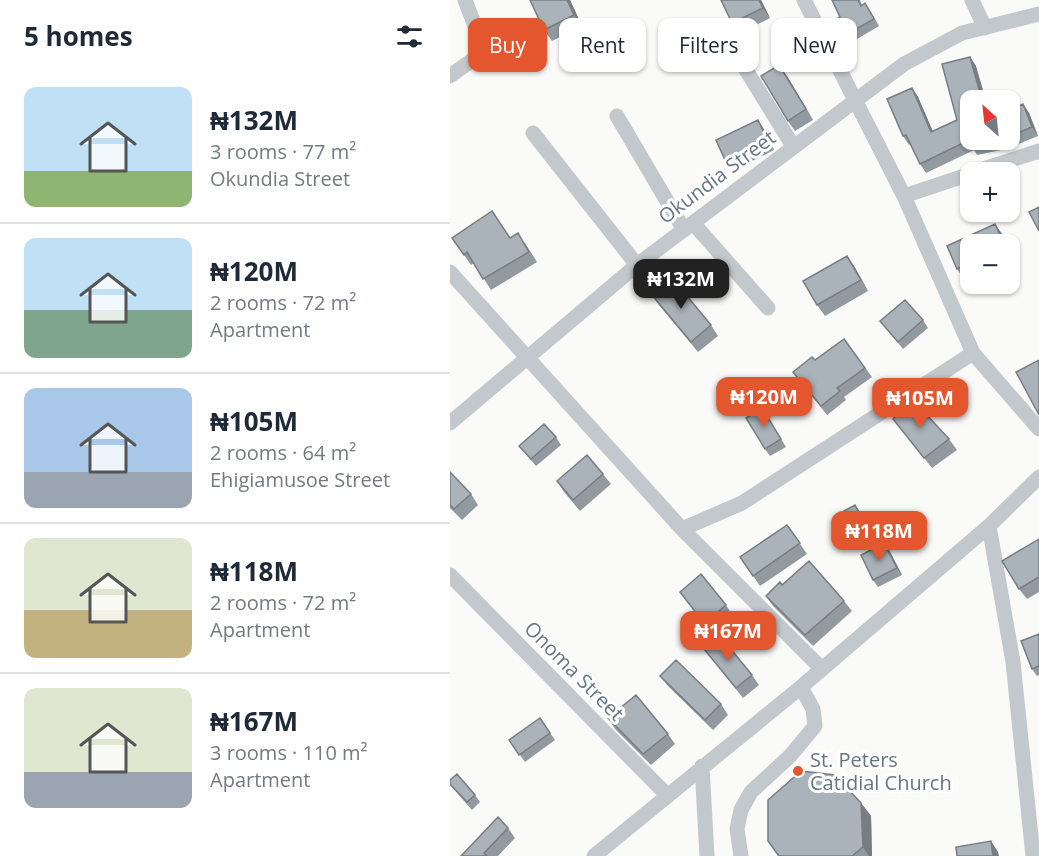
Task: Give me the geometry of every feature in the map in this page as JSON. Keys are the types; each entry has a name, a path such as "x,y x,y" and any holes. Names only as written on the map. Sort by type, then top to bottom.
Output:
{"street":[{"path":"450,75 477,56 477,31 465,0"},
{"path":"804,0 904,196 973,352 1039,429"},
{"path":"972,0 985,28"},
{"name":"Okundia Street","path":"450,423 637,265 904,64 962,33 1039,14"},
{"path":"747,72 793,146"},
{"path":"617,116 688,226 768,308"},
{"path":"533,133 637,265"},
{"path":"1006,162 1039,151"},
{"path":"904,196 960,177"},
{"path":"450,272 682,529 821,668"},
{"path":"682,529 742,503 973,352"},
{"path":"594,856 801,687 989,526 1039,477"},
{"path":"989,526 1033,773 1033,856"},
{"name":"Onoma Street","path":"450,575 668,796"},
{"path":"741,856 736,829 741,810 751,792 790,756 815,726 813,709 801,687"},
{"path":"702,766 707,856"}],"building":[{"path":"530,0 567,0 574,15 559,18 559,22 547,28 547,18 538,18"},
{"path":"721,0 759,0 763,8 742,18 730,18"},
{"path":"832,0 858,0 861,6 865,3 874,19 857,29 857,18 838,18 840,17"},
{"path":"970,57 979,90 960,90 960,144 920,164 906,135 903,136 887,99 912,88 931,132 957,120 942,64"},
{"path":"771,70 771,72 783,72 806,109 788,121 761,76"},
{"path":"1023,104 1032,127 1020,132 1020,105"},
{"path":"758,120 767,139 725,160 716,140"},
{"path":"1039,207 1039,231 1029,212"},
{"path":"492,211 510,238 518,233 529,252 483,279 467,252 464,255 452,238"},
{"path":"995,224 1000,234 973,234"},
{"path":"960,240 960,267 957,269 947,246"},
{"path":"847,256 861,280 817,305 803,281"},
{"path":"672,278 711,325 691,342 652,295"},
{"path":"905,300 923,320 898,342 880,321"},
{"path":"844,339 865,368 837,388 840,391 821,406 793,372 812,357 815,360"},
{"path":"1039,360 1039,415 1016,372"},
{"path":"911,398 949,439 924,458 893,419"},
{"path":"762,408 781,439 765,449 746,418"},
{"path":"544,424 556,437 531,459 519,446"},
{"path":"587,455 603,474 573,500 557,481"},
{"path":"450,472 471,494 454,509 450,505"},
{"path":"855,505 872,537 867,540 844,511"},
{"path":"787,525 800,543 753,576 740,557"},
{"path":"1039,539 1039,577 1019,589 1002,561"},
{"path":"884,543 897,568 873,580 861,555"},
{"path":"809,561 844,601 805,635 766,596 780,582 782,585"},
{"path":"701,574 726,605 704,623 680,592"},
{"path":"1039,634 1039,666 1032,669 1021,641"},
{"path":"720,636 752,675 736,688 704,649"},
{"path":"676,660 721,704 705,720 660,676"},
{"path":"636,695 668,734 643,754 608,718"},
{"path":"540,718 550,733 519,755 509,740"},
{"path":"801,771 835,775 861,803 863,847 852,856 779,856 768,841 768,800"},
{"path":"457,774 475,795 467,802 450,784 450,780"},
{"path":"498,817 508,828 484,853 487,856 461,856"},
{"path":"991,841 993,856 957,856 956,847"}],"place":[{"name":"St. Peters Catidial Church","path":"798,771"}]}
